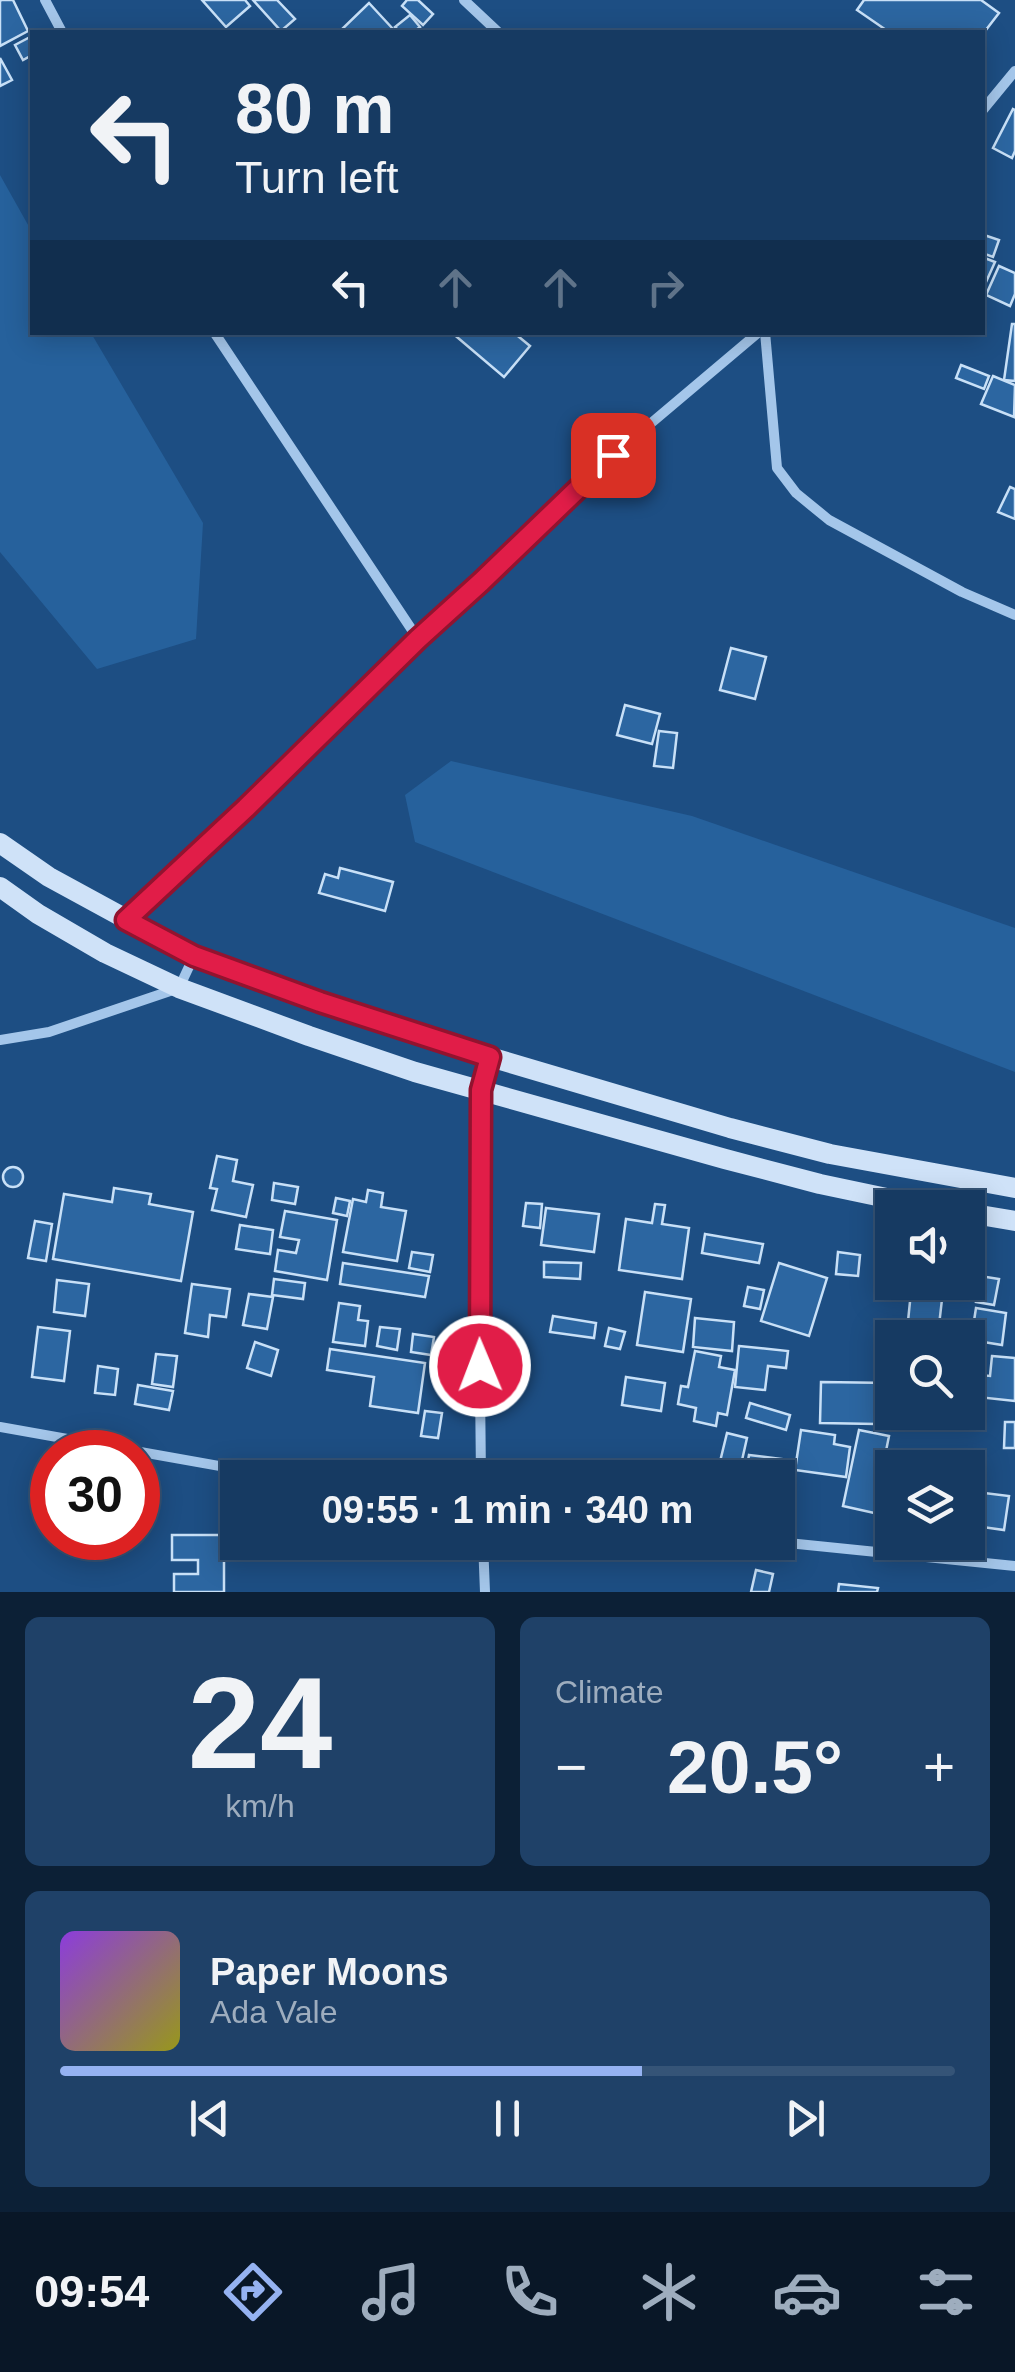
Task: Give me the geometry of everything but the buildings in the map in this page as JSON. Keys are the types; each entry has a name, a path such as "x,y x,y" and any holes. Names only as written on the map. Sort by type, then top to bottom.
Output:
{"street":[{"path":"46,0 61,30"},
{"path":"464,0 496,30"},
{"path":"985,108 1015,71"},
{"path":"216,335 418,639"},
{"path":"126,920 592,473 758,335"},
{"path":"762,335 777,468 796,493 828,520 962,592 1015,614"},
{"path":"0,843 49,877 194,956 320,1002 730,1128 830,1154 1015,1188"},
{"path":"0,887 105,953 178,988 415,1072 820,1184 875,1196"},
{"path":"0,1040 48,1032 178,988 194,956"},
{"path":"481,1460 481,1090 490,1057"},
{"path":"985,1216 1015,1221"},
{"path":"0,1427 220,1466"},
{"path":"795,1544 1015,1566"},
{"path":"484,1560 485,1592"}],"shaded area":[{"path":"0,175 30,228 30,335 92,335 203,523 196,639 97,669 0,552"},
{"path":"451,761 692,816 1015,928 1015,1072 415,842 405,795"}],"route":[{"path":"480,1366 481,1090 490,1057 194,956 126,920 613,455"}]}
